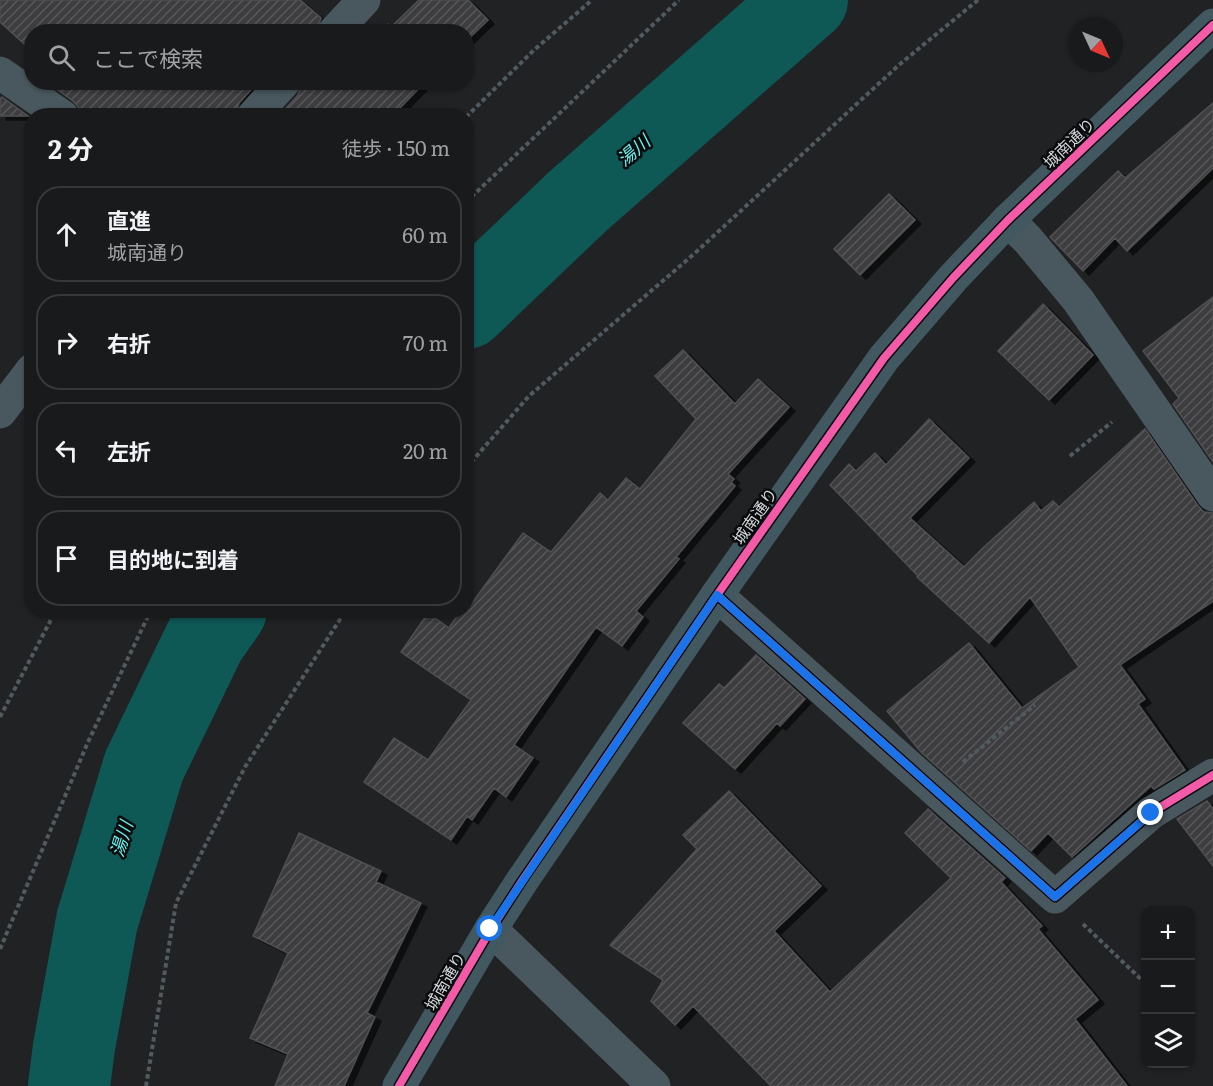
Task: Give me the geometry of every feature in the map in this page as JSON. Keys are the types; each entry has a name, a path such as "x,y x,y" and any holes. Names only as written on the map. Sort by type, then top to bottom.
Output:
{"street":[{"path":"342,24 364,0"},
{"name":"城南通り","path":"399,1086 490,929 717,595 884,358 953,278 1008,220 1213,25"},
{"path":"0,73 24,90"},
{"path":"25,90 50,108"},
{"path":"260,108 277,90"},
{"path":"1008,220 1028,240 1078,300 1213,495"},
{"path":"0,412 24,380"},
{"path":"717,595 1055,897 1151,813 1213,775"},
{"path":"490,929 654,1086"}],"path":[{"path":"474,109 534,50 592,0"},
{"path":"474,194 680,0"},
{"path":"474,459 529,396 694,254 900,64 978,0"},
{"path":"1070,456 1145,396"},
{"path":"0,717 52,618"},
{"path":"0,950 88,742 146,618"},
{"path":"146,1086 176,903 245,767 341,618"},
{"path":"932,786 1035,705"},
{"path":"1055,897 1141,979"}],"building":[{"path":"0,0 300,0 321,18 319,24 24,24 24,44 0,22"},
{"path":"419,0 468,0 488,20 474,33 474,24 394,24"},
{"path":"58,90 251,90 237,108 79,108"},
{"path":"300,90 417,90 400,108 286,108"},
{"path":"2,97 24,113 24,116 0,116"},
{"path":"1213,103 1213,168 1127,251 1115,238 1083,271 1050,237 1118,171 1125,178"},
{"path":"889,194 915,220 860,275 834,249"},
{"path":"1213,297 1213,462 1173,404 1179,398 1143,351"},
{"path":"1043,304 1093,355 1049,400 998,351"},
{"path":"683,350 735,404 758,379 789,407 728,474 734,479 731,482 735,486 676,557 679,559 636,611 643,617 622,646 596,627 514,745 533,758 506,797 494,788 472,820 467,816 451,840 364,782 394,738 428,760 471,700 401,652 425,618 435,618 449,628 456,618 474,618 474,600 523,533 551,552 600,493 608,500 626,478 640,489 696,419 655,376"},
{"path":"929,419 969,458 910,518 964,567 1034,502 1041,511 1053,501 1059,507 1145,429 1198,506 1204,512 1213,513 1213,601 1120,665 1145,699 1138,704 1185,770 1154,789 1151,786 1072,857 1048,833 1031,851 921,752 887,711 969,643 1022,708 1079,667 1030,597 989,643 917,577 830,485 849,464 856,471 875,453 886,465"},
{"path":"756,655 805,699 780,726 777,723 735,769 683,723 719,684 724,688"},
{"path":"729,791 821,886 774,931 830,992 951,878 905,833 928,809 1005,878 1001,882 1042,926 1038,929 1098,1000 1075,1019 1127,1086 771,1086 693,1006 675,1025 651,1001 663,980 610,945 697,849 683,835"},
{"path":"1207,801 1213,809 1213,866 1177,819"},
{"path":"299,833 381,871 376,882 421,903 367,1013 375,1017 344,1086 275,1086 288,1054 250,1038 288,953 253,936"}],"waterway":[{"name":"湯川","path":"474,300 577,202 807,0"},
{"name":"湯川","path":"69,1086 97,921 144,766 205,640 220,618"}],"cycle path":[{"path":"399,1086 491,929 522,881 717,595 884,358 953,278 1008,220 1213,25"},
{"path":"717,595 1055,897 1151,813 1213,775"}],"route":[{"path":"490,929 717,595 1055,897 1151,813"}]}
